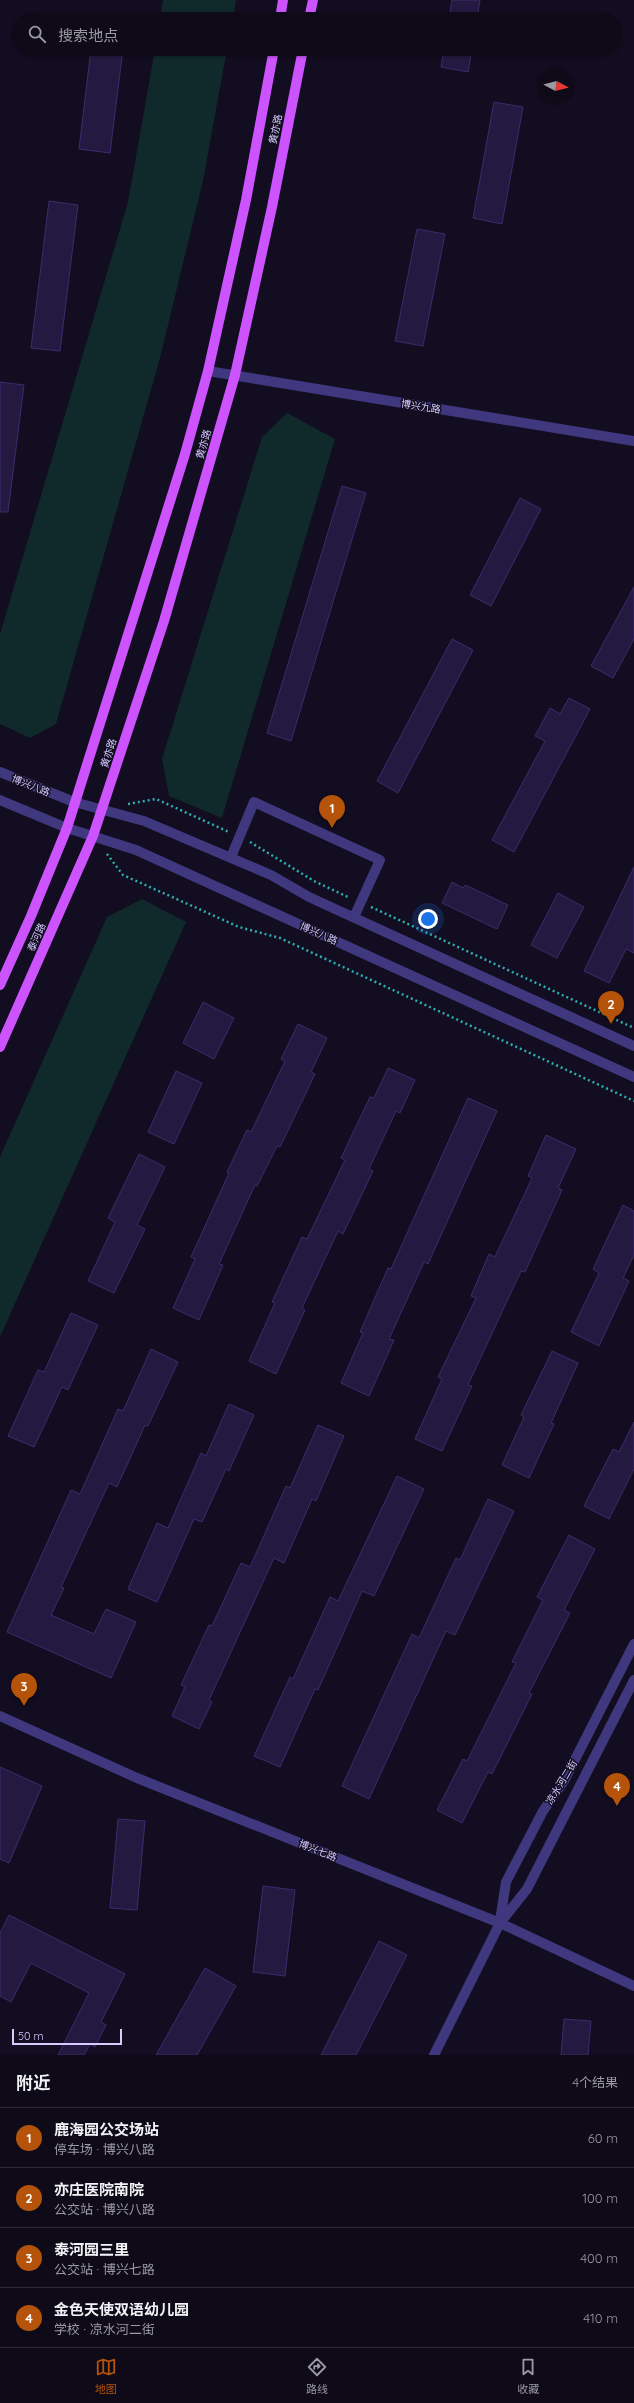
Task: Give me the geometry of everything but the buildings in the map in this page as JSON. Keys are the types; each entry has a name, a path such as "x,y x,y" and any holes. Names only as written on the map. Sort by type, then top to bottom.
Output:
{"main road":[{"path":"281,12 284,0"},
{"path":"310,12 313,0"},
{"name":"黄亦路","path":"66,828 183,461 208,372 246,200 273,56"},
{"name":"黄亦路","path":"92,836 164,621 235,375 272,207 302,56"},
{"name":"泰河路","path":"0,985 31,916 66,828"},
{"name":"泰河路","path":"0,1047 92,836"}],"street":[{"name":"博兴九路","path":"208,372 235,375 634,441"},
{"name":"博兴八路","path":"0,772 74,802 102,808 144,821 231,857 354,917 634,1046"},
{"name":"博兴八路","path":"0,800 66,828 136,850 634,1077"},
{"path":"231,857 254,802 380,860 354,917"},
{"name":"凉水河二街","path":"500,1923 506,1882 543,1811 564,1781 634,1644"},
{"name":"凉水河二街","path":"434,2055 500,1923 527,1889 634,1680"},
{"name":"博兴七路","path":"0,1716 137,1778 500,1923 634,1986"}],"path":[{"path":"106,853 127,876 239,927 280,938 634,1101"}],"green space":[{"path":"163,0 236,0 234,12 161,12"},
{"path":"154,56 226,56 203,181 160,358 56,724 30,738 0,724 0,634 128,202"},
{"path":"287,413 335,439 222,818 169,796 162,759 262,437"},
{"path":"142,899 186,922 0,1337 0,1157 107,917"}],"place":[{"name":"鹿海园公交场站","path":"332,828"},
{"name":"亦庄医院南院","path":"611,1024"},
{"name":"泰河园三里","path":"24,1706"},
{"name":"金色天使双语幼儿园","path":"617,1806"}]}
